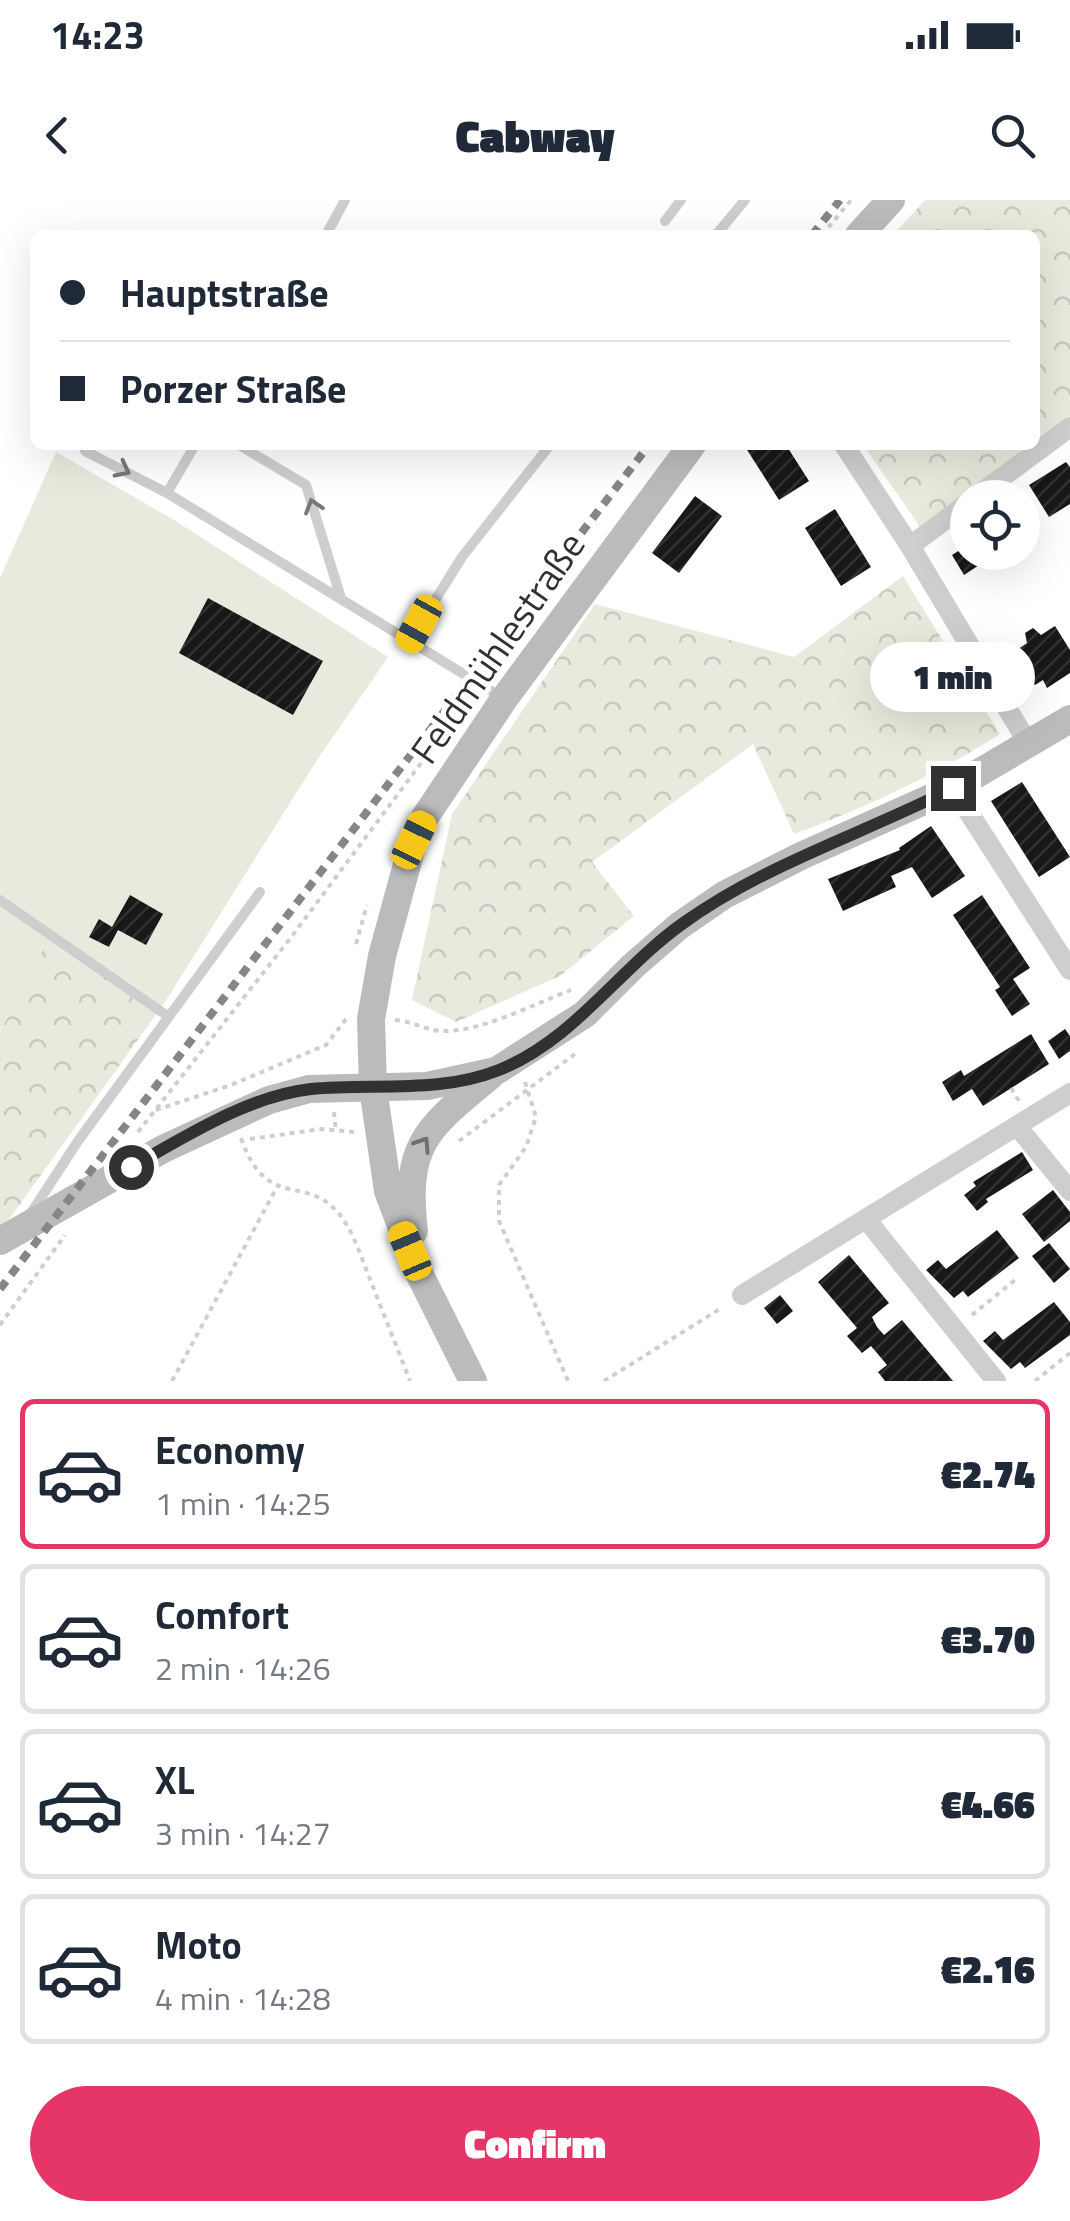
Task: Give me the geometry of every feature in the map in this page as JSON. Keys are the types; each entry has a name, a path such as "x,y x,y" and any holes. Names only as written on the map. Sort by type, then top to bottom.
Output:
{"main road":[{"path":"864,230 891,200"},
{"name":"Feldmühlestraße","path":"419,1273 388,1191 373,1088 371,1019 382,956 414,840 492,691 688,450"},
{"path":"472,1381 419,1273 410,1190 414,1157 445,1114 506,1066 585,1014 679,926 724,895 953,788 1070,719"},
{"path":"10,1235 163,1149 234,1098 309,1090 427,1086 506,1066"}],"street":[{"path":"1040,448 1070,426"},
{"path":"847,450 910,546 1029,745"},
{"path":"998,480 1038,450"},
{"path":"910,546 950,516"},
{"path":"953,788 1070,970"},
{"path":"742,1295 1070,1094"},
{"path":"1017,1126 1070,1191"},
{"path":"866,1219 996,1381"}],"lane":[{"path":"329,230 346,200"},
{"path":"665,221 681,200"},
{"path":"720,230 745,200"},
{"path":"86,450 167,493 492,691"},
{"path":"167,493 192,450"},
{"path":"248,450 306,484 341,599"},
{"path":"409,642 462,557 546,450"},
{"path":"10,1235 260,892"},
{"path":"0,900 169,1017"}],"path":[{"path":"826,230 851,200"},
{"path":"133,1137 492,691"},
{"path":"156,1110 234,1098 326,1045 346,1018 413,1021 436,1031 462,1031 578,987"},
{"path":"506,1066 528,1091 536,1116 526,1147 499,1185 499,1222 568,1381"},
{"path":"427,1137 444,1146 462,1140 528,1091"},
{"path":"234,1098 241,1141 258,1175 277,1187 316,1196 341,1216 355,1240 410,1381"},
{"path":"241,1141 322,1129 378,1132"},
{"path":"172,1381 277,1187"},
{"path":"0,1325 68,1230"},
{"path":"955,1330 1015,1280"},
{"path":"604,1381 742,1295"},
{"path":"1035,1381 1070,1352"}],"green space":[{"path":"925,200 1070,200 1070,416 1040,439 1040,230 898,230"},
{"path":"866,450 1025,450 985,480 950,480 950,506 921,528"},
{"path":"56,452 174,520 388,657 317,760 165,1002 49,938 0,1032 0,578"},
{"path":"903,576 1000,734 900,790 794,834 753,744 592,862 634,916 560,976 456,1022 412,1000 452,814 595,604 794,657"},
{"path":"48,937 165,1002 0,1232 0,1032"}],"building":[{"path":"747,450 789,450 809,481 779,500"},
{"path":"1066,462 1070,467 1070,504 1049,517 1040,503 1037,480"},
{"path":"695,496 722,516 679,573 652,553"},
{"path":"835,509 871,567 841,586 805,528"},
{"path":"208,598 323,661 293,715 179,653"},
{"path":"1055,626 1070,650 1070,673 1047,688 1043,680 1035,685 1023,676 1026,671 1014,652 1027,643 1025,633 1033,628 1041,635"},
{"path":"1022,782 1070,857 1039,877 991,801"},
{"path":"931,826 965,876 932,898 912,867 891,876 896,887 843,911 828,879 900,850"},
{"path":"130,895 163,914 146,945 118,930 109,947 89,937 99,919 112,927"},
{"path":"982,895 1030,968 1013,979 1030,1004 1012,1016 995,990 1000,987 953,915"},
{"path":"1065,1029 1070,1036 1070,1051 1059,1059 1048,1041"},
{"path":"1031,1034 1049,1064 983,1106 972,1089 953,1101 942,1082 961,1070 964,1076"},
{"path":"1022,1152 1033,1170 986,1199 988,1202 977,1211 964,1195 976,1186 973,1182"},
{"path":"1053,1190 1070,1212 1070,1221 1044,1242 1022,1214"},
{"path":"997,1230 1019,1258 968,1297 963,1291 954,1298 926,1270 938,1260 946,1269"},
{"path":"1049,1243 1070,1269 1054,1283 1032,1256"},
{"path":"849,1255 889,1303 872,1317 877,1327 884,1335 902,1320 953,1381 885,1381 878,1372 887,1365 871,1346 862,1353 847,1336 857,1328 818,1282"},
{"path":"780,1295 793,1311 777,1324 764,1308"},
{"path":"1054,1302 1070,1322 1070,1335 1025,1368 1020,1362 1011,1369 983,1341 995,1331 1003,1340"}],"railway":[{"path":"816,230 840,200"},
{"path":"0,1289 645,450"}],"route":[{"path":"131,1167 238,1112 289,1094 427,1086 496,1071 516,1062 585,1014 679,926 724,895 953,788"}]}
